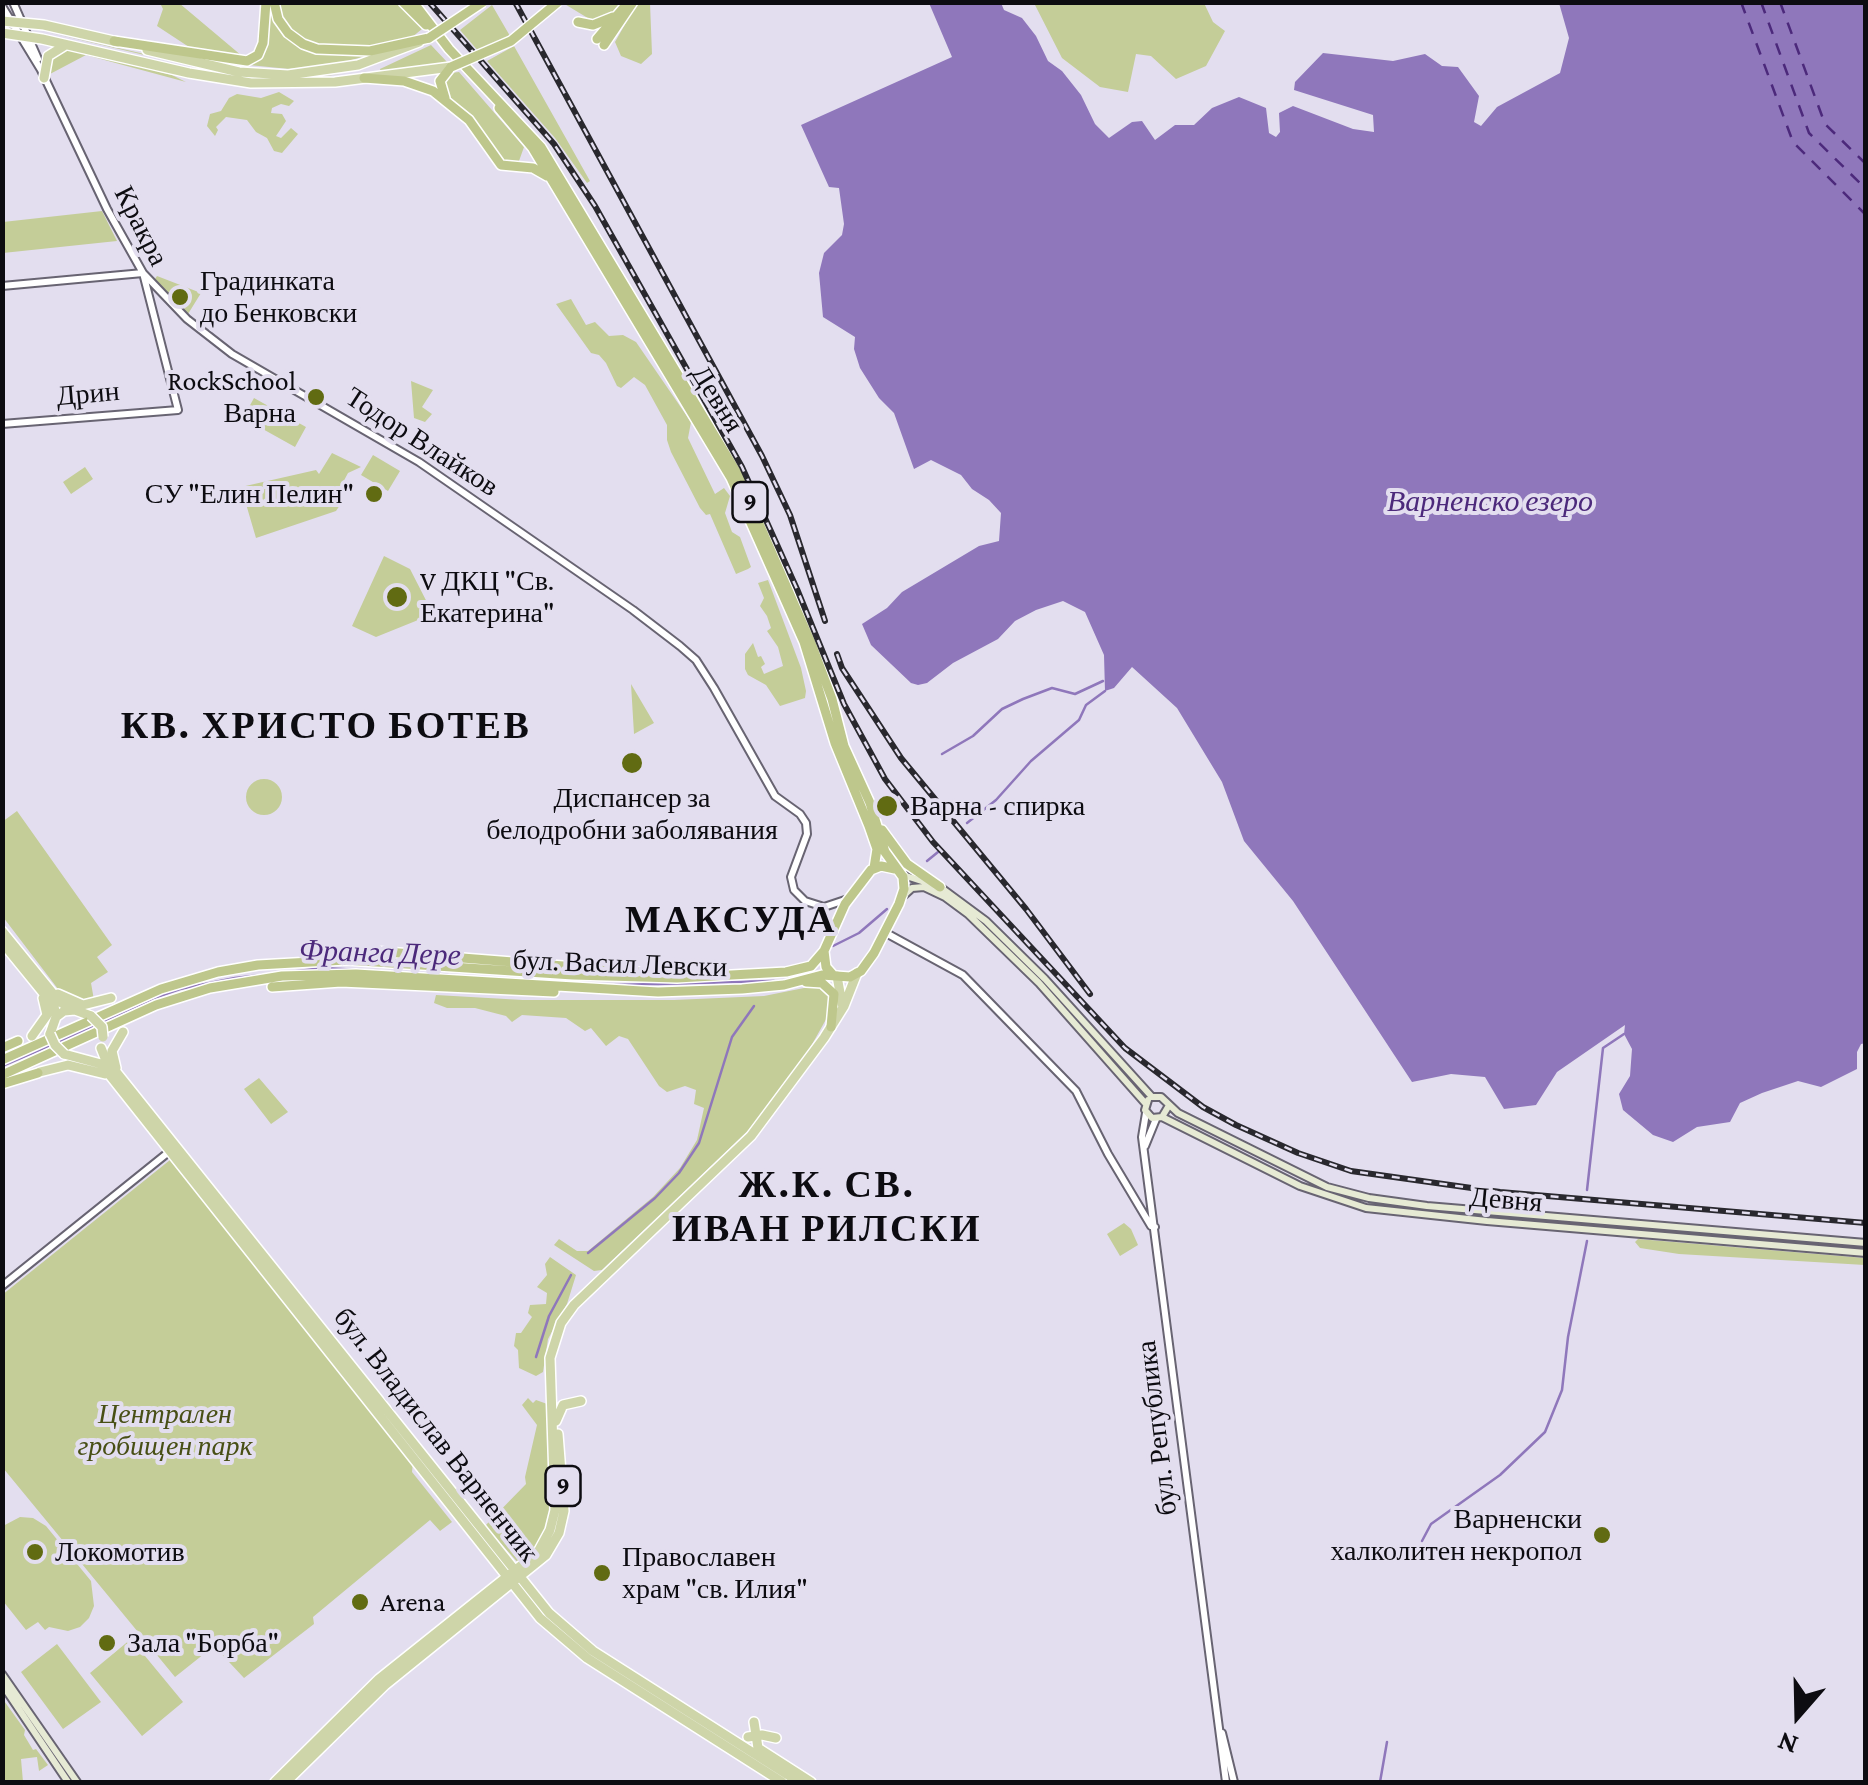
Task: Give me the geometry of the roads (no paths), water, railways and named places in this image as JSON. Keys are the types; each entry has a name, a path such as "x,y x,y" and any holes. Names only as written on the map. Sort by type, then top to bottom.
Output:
{"highway":[{"path":"114,41 251,60 263,44 266,2"},
{"path":"274,2 278,19 303,44 317,49 370,51 426,39 482,2"},
{"name":"Девня","path":"403,2 541,156 737,473 811,643 832,698 844,746 873,812 885,852 898,872"},
{"name":"Девня","path":"413,2 541,156 551,180 738,493 810,659 835,743 862,803 877,850 874,868"},
{"path":"446,100 440,83 451,66 511,42 558,2"},
{"path":"630,2 600,42 620,13 630,2"},
{"path":"578,22 598,24 620,13"},
{"path":"364,78 408,81 446,100 473,124 497,162 506,168 541,156"},
{"path":"521,166 528,151 524,136"},
{"path":"521,166 538,170 551,180"},
{"path":"873,812 893,849 940,887"},
{"path":"836,976 826,967 824,951 848,899 874,868 898,872"},
{"name":"9","path":"857,974 886,933 901,898 904,886 898,872"},
{"path":"374,951 592,966 677,978"},
{"name":"бул. Васил Левски","path":"2,1060 161,989 218,972 270,964 346,960 677,978 782,973 811,966 824,951"},
{"name":"бул. Васил Левски","path":"2,1074 156,1005 210,988 257,979 356,974 604,990 728,990 788,984 822,974 857,974"},
{"path":"272,986 321,982 523,992 604,990"},
{"path":"788,984 817,982 830,988 835,1002 832,1026"},
{"path":"2,1048 18,1041"},
{"path":"2,1084 39,1073"}],"main road":[{"path":"7,21 114,41 240,72 288,75 358,65 426,39"},
{"path":"2,34 251,84 364,78 451,66"},
{"path":"42,74 48,56 60,46 70,45"},
{"path":"898,872 940,887 999,933 1152,1097 1146,1108 1039,983 968,914 945,896 924,887 912,888 901,898"},
{"path":"2,930 40,983 55,1007 50,1034 55,1045 64,1054 87,1059 102,1043 102,1026 91,1016 59,1001 40,983 2,942"},
{"name":"9","path":"276,1782 379,1678 514,1577 538,1552 554,1519 552,1346 567,1313 736,1153 789,1088 832,1026 857,974"},
{"path":"836,976 842,992 840,1012"},
{"path":"40,983 78,1004 92,1005 111,998"},
{"path":"32,1036 44,1023 48,1011 40,983"},
{"path":"56,1017 72,1010"},
{"path":"39,1073 72,1065 116,1077 112,1051 123,1032"},
{"name":"бул. Владислав Варненчик","path":"102,1043 116,1077 170,1152 514,1577 593,1651 798,1782"},
{"name":"бул. Владислав Варненчик","path":"87,1059 98,1062 116,1077 514,1577 540,1618 577,1651 782,1782"},
{"name":"Девня","path":"1152,1097 1160,1097 1168,1107 1296,1174 1369,1198 1866,1243"},
{"path":"1159,1118 1168,1107"},
{"name":"Девня","path":"1146,1108 1159,1118 1300,1186 1366,1208 1486,1222 1866,1253"},
{"name":"9","path":"286,1782 392,1680 554,1544 562,1520 564,1494 551,1387"},
{"path":"556,1420 563,1404 581,1401"},
{"path":"2,1674 77,1782"},
{"path":"392,1680 396,1691"},
{"path":"2,1684 68,1782"},
{"path":"752,1721 752,1736 758,1748 811,1782"},
{"path":"733,1741 752,1736 776,1738"}],"street":[{"path":"12,2 24,22 25,36"},
{"path":"2,6 7,21 25,36"},
{"name":"Кракра","path":"25,36 106,209 143,273 178,410"},
{"path":"2,286 143,273"},
{"name":"Тодор Влайков","path":"143,273 188,319 232,354 420,463 633,610 696,660 771,791 806,823 807,834 792,871 792,884 805,901 824,907"},
{"name":"Дрин","path":"2,424 178,410"},
{"path":"836,921 824,907 848,899"},
{"path":"886,933 963,976 1076,1091 1108,1154 1156,1227"},
{"name":"бул. Република","path":"1146,1108 1142,1133 1215,1702 1230,1782"},
{"name":"бул. Република","path":"1145,1148 1159,1118"},
{"path":"2,1286 170,1152"}],"water":[{"name":"Варненско езеро","path":"929,3 1001,3 1004,10 1022,18 1048,61 1062,71 1081,95 1095,124 1109,138 1132,122 1142,121 1155,140 1175,125 1194,125 1212,108 1239,97 1266,108 1269,133 1276,137 1280,132 1279,113 1293,106 1353,129 1374,132 1373,115 1294,90 1295,82 1323,53 1393,61 1425,54 1442,66 1458,67 1479,96 1474,122 1481,126 1497,107 1560,73 1569,38 1559,3 1865,3 1866,1043 1857,1052 1857,1069 1821,1087 1798,1081 1762,1093 1740,1103 1730,1122 1697,1127 1673,1142 1653,1135 1623,1110 1619,1094 1630,1076 1632,1049 1624,1034 1625,1025 1557,1072 1536,1105 1504,1109 1485,1077 1451,1074 1412,1082 1293,901 1244,841 1222,782 1177,708 1132,667 1114,688 1105,691 1104,655 1085,612 1063,601 1036,610 1015,621 998,639 918,685 911,683 871,645 862,624 887,608 902,592 979,546 999,541 1001,513 961,475 931,460 914,469 894,413 860,368 855,337 823,317 819,273 824,253 842,235 844,224 839,188 829,187 801,125 952,57"}],"waterway":[{"path":"942,754 973,736 1002,709 1023,699 1052,688 1075,694 1103,681"},
{"name":"Франга Дере","path":"967,823 996,800 1031,761 1079,720 1086,705 1105,691"},
{"name":"Франга Дере","path":"927,861 938,852"},
{"name":"Франга Дере","path":"833,946 859,933 887,909"},
{"name":"Франга Дере","path":"59,1042 154,998 235,978 324,968 448,975"},
{"name":"Франга Дере","path":"615,985 774,981"},
{"path":"588,1253 679,1173 699,1143 732,1037 754,1006"},
{"path":"1587,1190 1603,1048 1624,1034"},
{"name":"Франга Дере","path":"2,1066 51,1045"},
{"path":"1422,1541 1431,1524 1500,1475 1545,1432 1562,1390 1587,1241"},
{"path":"536,1357 549,1316 571,1275"},
{"path":"1380,1782 1387,1742"}],"railway":[{"path":"429,2 554,144 595,206 742,467 844,704 885,779 933,842 1125,1048 1203,1107 1236,1125 1351,1171 1500,1192 1866,1223"},
{"path":"515,2 762,456 790,515 825,621"},
{"path":"837,654 842,668 901,758 1026,909 1090,994"}],"place":[{"name":"Градинката до Бенковски","path":"180,297"},
{"name":"RockSchool Варна","path":"316,397"},
{"name":"СУ \"Елин Пелин\"","path":"374,494"},
{"name":"V ДКЦ \"Св. Екатерина\"","path":"397,597"},
{"name":"Диспансер за белодробни заболявания","path":"632,763"},
{"name":"Варна - спирка","path":"887,806"},
{"name":"Варненски халколитен некропол","path":"1602,1535"},
{"name":"Локомотив","path":"35,1552"},
{"name":"Православен храм \"св. Илия\"","path":"602,1573"},
{"name":"Arena","path":"360,1602"},
{"name":"Зала \"Борба\"","path":"107,1643"}],"district":[{"name":"КВ. ХРИСТО БОТЕВ","path":"326,726"},
{"name":"МАКСУДА","path":"731,920"},
{"name":"Ж.К. СВ. ИВАН РИЛСКИ","path":"827,1207"}],"park label":[{"name":"Централен гробищен парк","path":"165,1430"}]}
